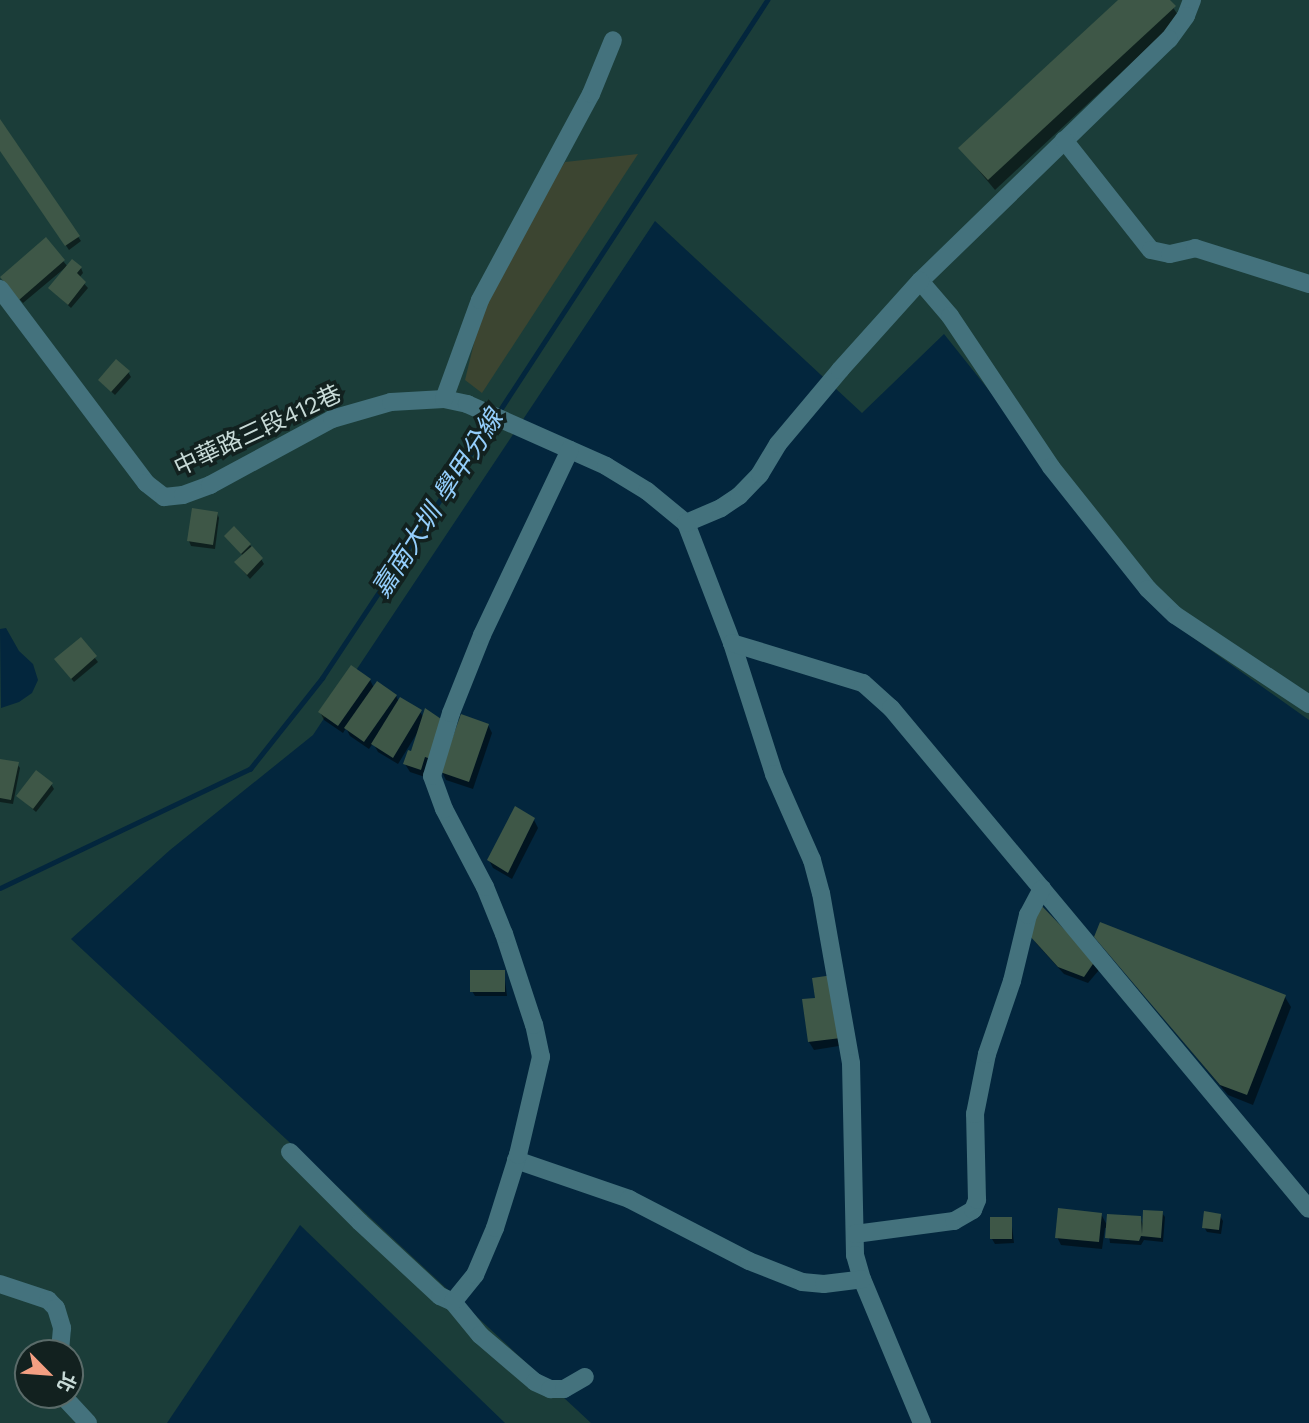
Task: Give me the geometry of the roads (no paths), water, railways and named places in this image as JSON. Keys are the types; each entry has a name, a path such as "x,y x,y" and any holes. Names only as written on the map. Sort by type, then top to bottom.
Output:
{"lane":[{"path":"922,1423 862,1279 855,1255 851,1063 821,892 812,860 774,774 732,643 686,523 721,508 739,496 840,370 920,281 1169,39 1186,16 1192,0"},
{"path":"444,399 480,300 591,94 613,40"},
{"path":"1064,140 1151,250 1170,254 1195,248 1309,284"},
{"path":"920,281 950,316 1051,467 1148,589 1175,615 1309,704"},
{"name":"中華路三段412巷","path":"0,289 146,482 164,497 183,495 210,485 332,419 391,402 444,399 467,404 606,466 647,491 686,523"},
{"path":"453,1302 475,1275 495,1228 516,1160 541,1057 534,1025 504,934 485,887 444,809 432,776 451,713 482,635 570,450"},
{"path":"732,643 863,683 891,708 1309,1209"},
{"path":"855,1234 954,1221 972,1210 977,1200 975,1114 987,1054 1012,981 1028,915 1042,889"},
{"path":"290,1152 430,1287 453,1302 480,1335 535,1382 550,1389 564,1389 585,1377"},
{"path":"516,1160 629,1199 749,1261 802,1282 824,1284 862,1279"},
{"path":"0,1284 48,1300 56,1308 62,1328 61,1339"},
{"path":"75,1409 88,1423"}],"water":[{"path":"655,221 862,413 944,334 1178,627 1309,720 1309,1423 591,1423 71,939 170,850 313,735"},
{"path":"6,628 19,651 33,664 38,680 32,693 19,702 1,708 0,629"},
{"path":"300,1225 505,1423 167,1423"}],"waterway":[{"name":"嘉南大圳 學甲分線","path":"498,413 767,0"},
{"name":"嘉南大圳 學甲分線","path":"0,888 250,769 322,678 493,420"}]}
